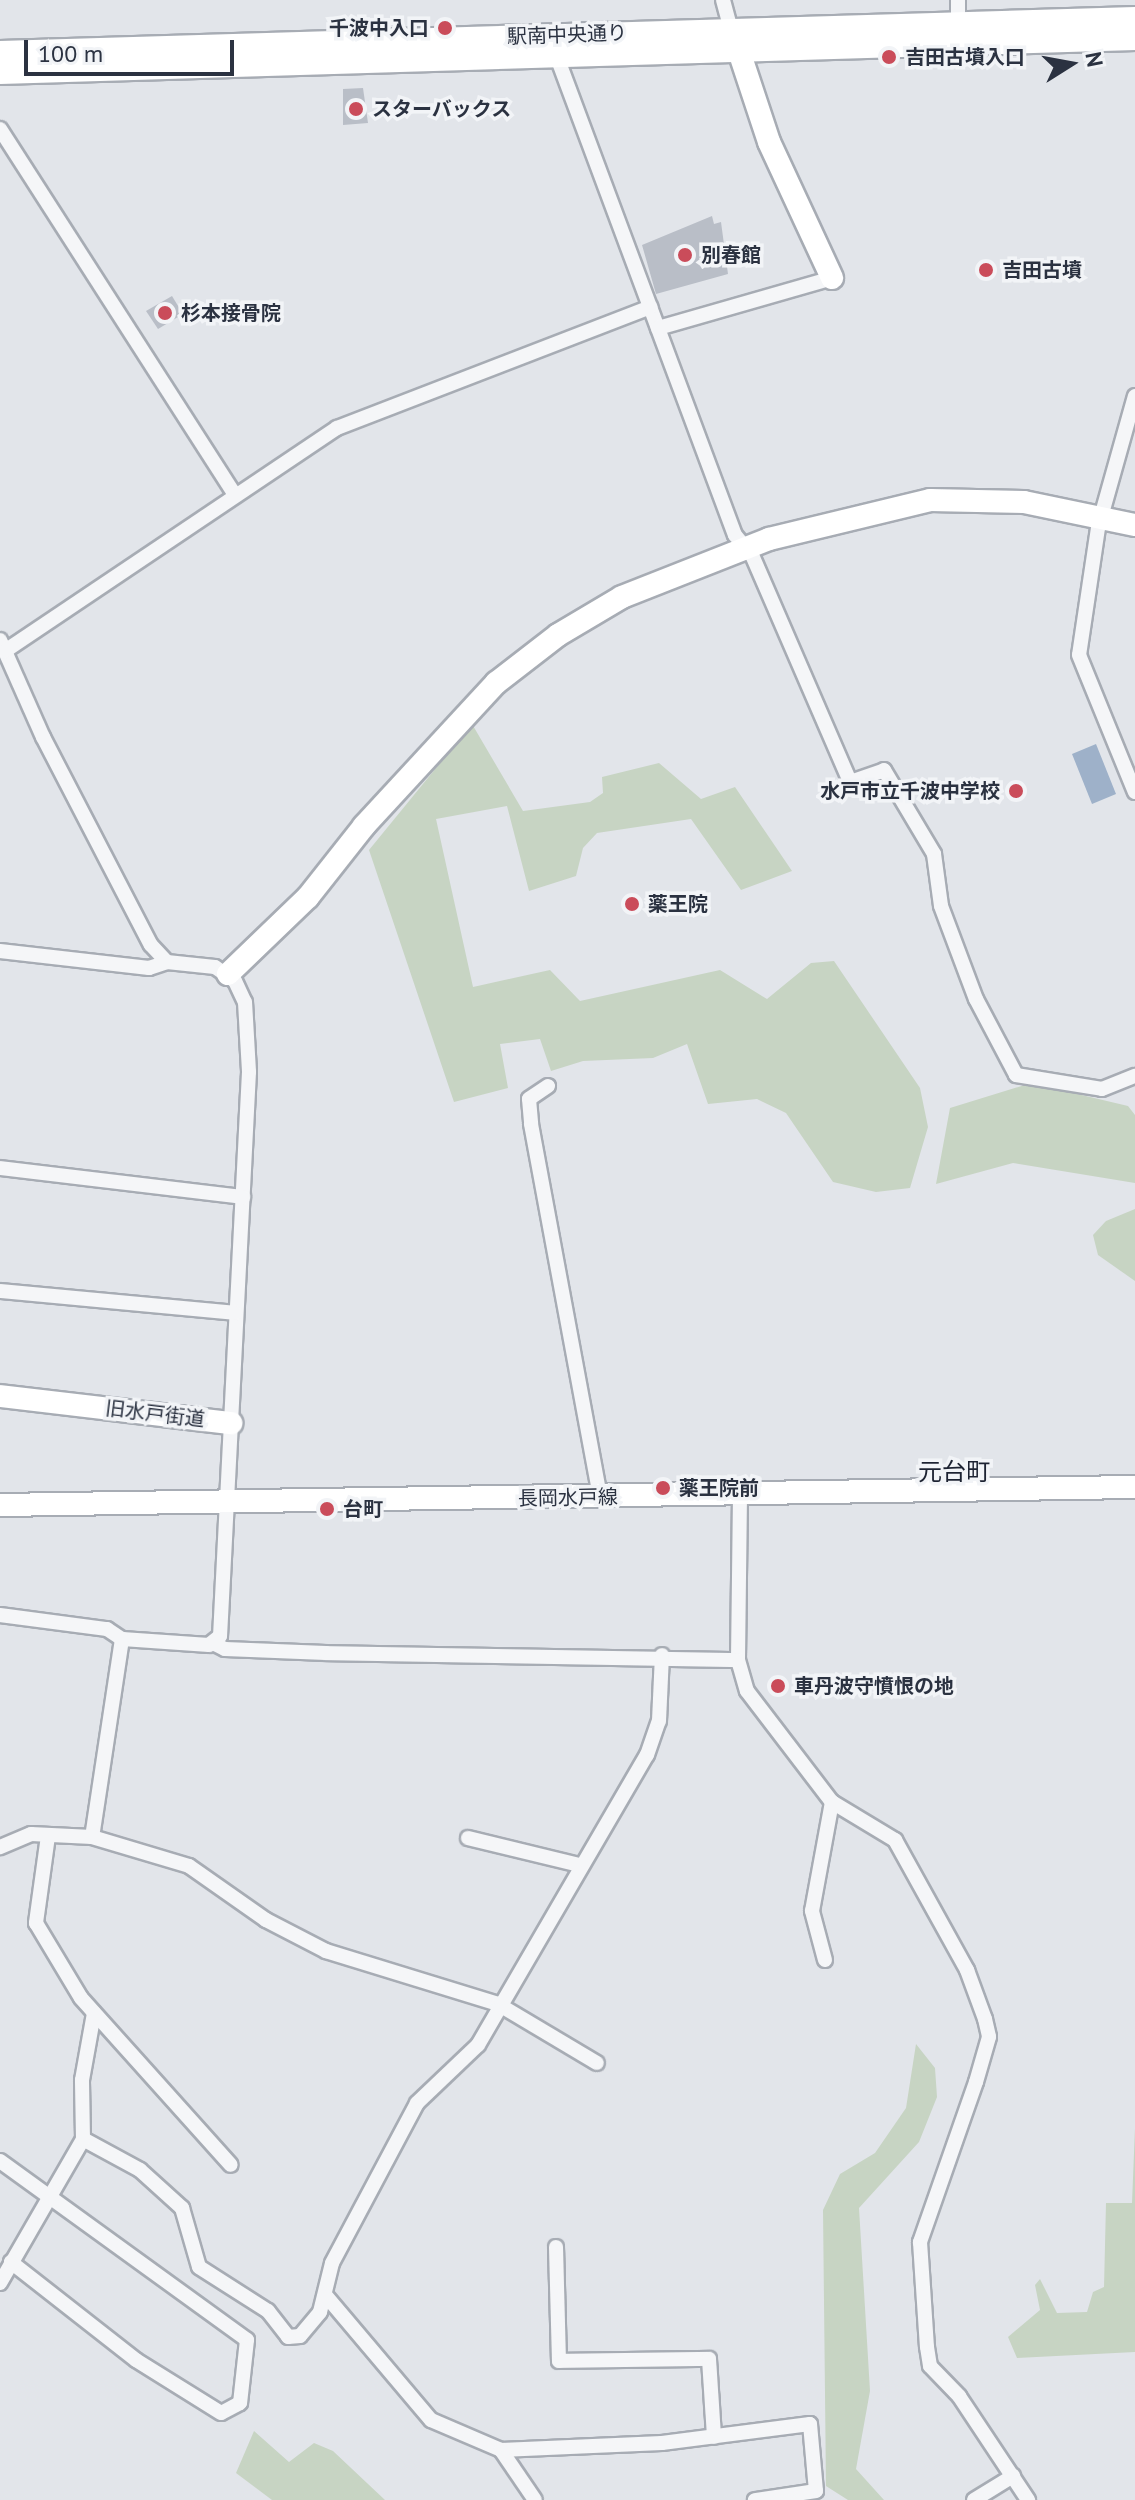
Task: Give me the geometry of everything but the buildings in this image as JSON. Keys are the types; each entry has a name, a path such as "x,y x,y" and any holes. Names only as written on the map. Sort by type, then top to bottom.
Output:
{"street":[{"path":"658,328 832,278 769,142 723,0"},
{"path":"958,0 958,24"},
{"name":"駅南中央通り","path":"0,52 1135,18"},
{"name":"駅南中央通り","path":"0,73 1135,39"},
{"path":"557,57 742,547 752,555 850,782 884,770 934,854 941,906 976,999 1016,1075 1102,1089 1135,1076"},
{"path":"0,129 233,492"},
{"path":"167,962 137,924 3,646 233,492 337,428 650,307"},
{"path":"1135,396 1102,518 1079,655 1135,792"},
{"path":"228,974 308,897 364,826 496,683 558,635 622,597 742,547 853,515 943,499 1024,502 1135,525"},
{"path":"0,951 149,968 167,962 228,974 245,1002 243,1197 231,1423"},
{"path":"548,1086 529,1099 531,1124 600,1497"},
{"path":"0,1168 243,1197"},
{"path":"0,1291 235,1313"},
{"name":"旧水戸街道","path":"0,1396 231,1423 228,1502 215,1644"},
{"name":"長岡水戸線","path":"0,1505 1135,1487"},
{"path":"740,1495 738,1660 765,1722 832,1802 895,1840 967,1970 985,2019 989,2037 963,2127 920,2242 930,2366 1028,2500"},
{"path":"0,1615 107,1629 122,1639 215,1644 225,1649 326,1653 662,1655 738,1660"},
{"path":"92,1837 122,1639"},
{"path":"83,2139 140,2170 182,2208 199,2267 268,2311 288,2337 300,2336 327,2297 332,2263 417,2103 466,2060 656,1733 662,1655"},
{"path":"825,1960 812,1911 832,1802"},
{"path":"0,1847 31,1834 92,1837 189,1866 266,1920 326,1951 498,2004 597,2063"},
{"path":"48,1836 36,1923 94,2013 231,2165"},
{"path":"468,1838 580,1865"},
{"path":"0,2283 46,2196 83,2139 82,2080 94,2013"},
{"path":"0,2161 247,2340 240,2403 221,2413 136,2360 11,2262"},
{"path":"556,2247 559,2361 709,2359 714,2437"},
{"path":"327,2297 431,2420 501,2450 714,2437 810,2424 816,2491 755,2500"},
{"path":"501,2450 535,2500"},
{"path":"974,2500 1013,2476"}],"green space":[{"path":"472,724 523,811 590,802 603,793 602,777 659,763 701,799 735,787 792,871 741,890 691,819 597,833 583,848 576,876 529,891 507,806 436,819 473,987 550,970 580,1001 720,970 767,999 811,963 834,961 920,1088 928,1127 910,1188 876,1192 833,1182 786,1113 757,1099 708,1104 687,1044 653,1058 583,1061 551,1071 540,1039 500,1044 508,1088 454,1102 369,850"},
{"path":"1031,1083 1128,1106 1135,1115 1135,1183 1013,1163 936,1184 950,1108"},
{"path":"1135,1209 1135,1281 1098,1255 1093,1235 1106,1221"},
{"path":"916,2044 935,2068 937,2097 919,2142 859,2208 870,2391 856,2469 884,2500 848,2500 826,2486 823,2210 840,2174 875,2153 906,2108"},
{"path":"1135,2128 1135,2352 1017,2358 1008,2337 1040,2310 1035,2285 1040,2279 1057,2313 1087,2312 1093,2292 1104,2287 1106,2203 1132,2203"},
{"path":"254,2431 289,2462 314,2443 333,2451 385,2500 272,2500 236,2473"}],"water":[{"path":"1096,744 1116,794 1092,804 1072,754"}],"place":[{"name":"千波中入口","path":"445,28"},
{"name":"吉田古墳入口","path":"889,57"},
{"name":"スターバックス","path":"356,109"},
{"name":"別春館","path":"685,255"},
{"name":"吉田古墳","path":"986,270"},
{"name":"杉本接骨院","path":"165,313"},
{"name":"水戸市立千波中学校","path":"1016,791"},
{"name":"薬王院","path":"632,904"},
{"name":"薬王院前","path":"663,1488"},
{"name":"台町","path":"327,1509"},
{"name":"車丹波守憤恨の地","path":"778,1686"}],"district":[{"name":"元台町","path":"954,1472"}]}
